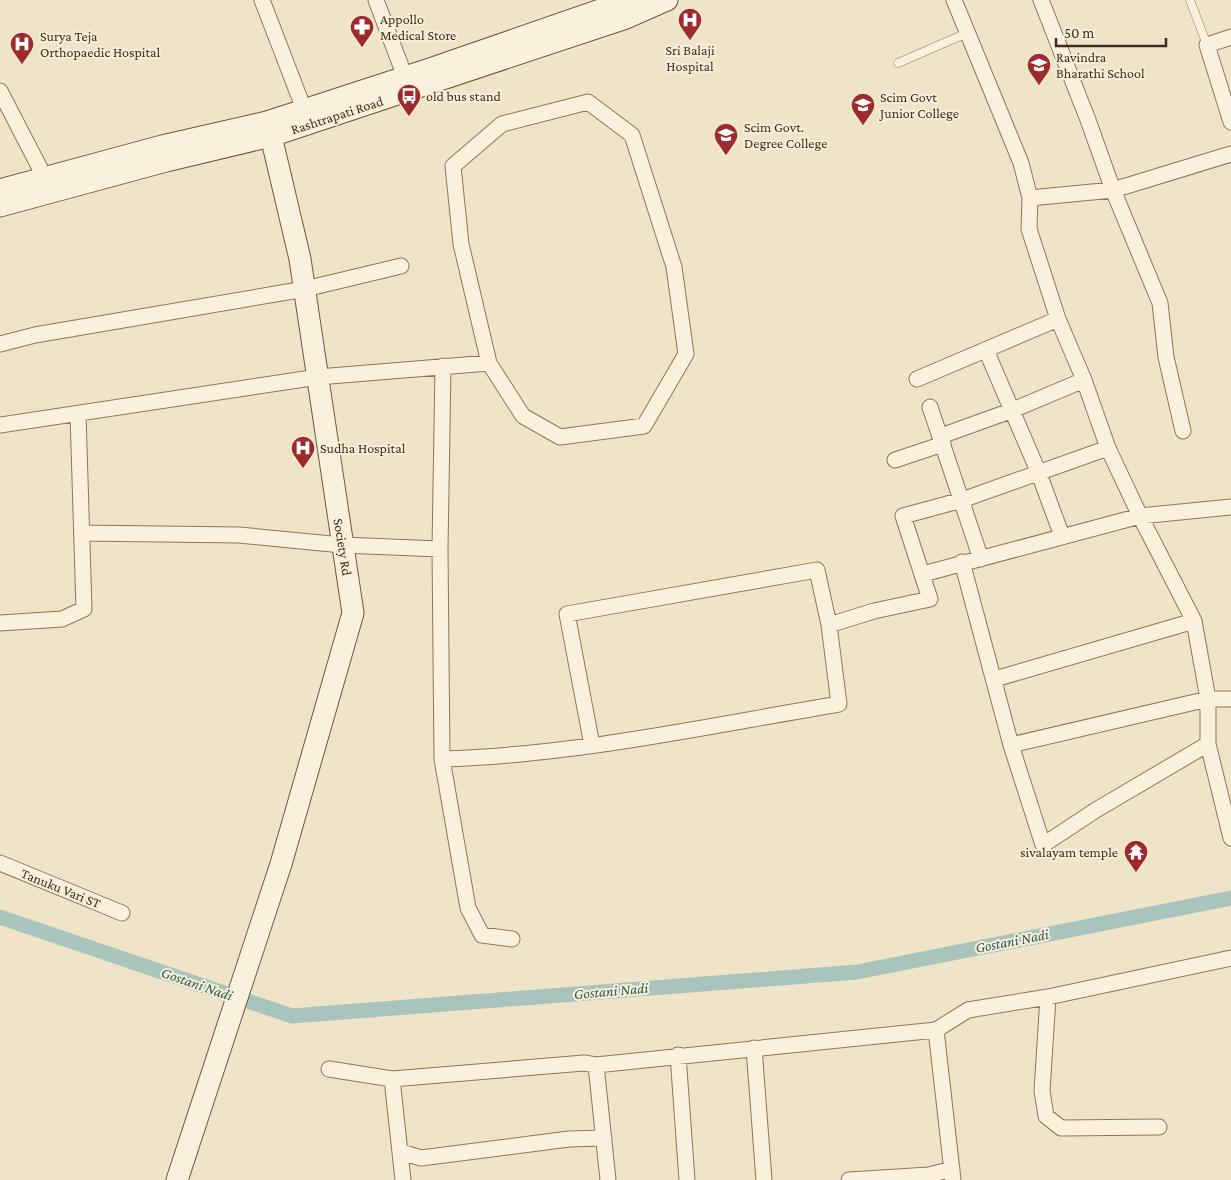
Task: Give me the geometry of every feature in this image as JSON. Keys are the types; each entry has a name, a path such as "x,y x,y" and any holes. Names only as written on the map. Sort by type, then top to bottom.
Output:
{"street":[{"path":"262,0 307,117"},
{"path":"376,0 405,77"},
{"name":"Rashtrapati Road","path":"0,206 166,161 271,136 307,117 405,77 618,5 667,0"},
{"path":"954,0 1021,163 1030,198 1029,229 1058,319 1084,380 1108,448 1140,516 1194,621 1208,699 1208,744 1231,838"},
{"path":"1041,0 1113,190 1160,303 1166,357 1183,431"},
{"name":"Rashtrapati Road","path":"0,190 162,146 267,122 307,117 618,5"},
{"path":"1231,37 1207,45 1231,122"},
{"path":"0,91 45,178"},
{"path":"588,102 632,135 674,267 686,354 644,426 560,438 523,416 489,363 461,244 454,166 502,124 588,102"},
{"name":"Society Rd","path":"177,1180 281,864 353,613 305,289 271,136"},
{"path":"1030,198 1113,190 1231,154"},
{"path":"0,344 35,335 305,289 402,266"},
{"path":"917,379 1058,319"},
{"path":"986,350 1013,410 1062,536"},
{"path":"0,425 318,377 489,363"},
{"path":"443,366 440,549 442,759 468,908 482,935 512,939"},
{"path":"895,460 1084,380"},
{"path":"930,407 981,559"},
{"path":"0,623 62,619 84,609 78,414"},
{"path":"829,625 874,611 930,599 903,516 962,500 1108,448"},
{"path":"922,574 1140,516 1231,508"},
{"path":"82,534 239,535 342,545 440,549"},
{"path":"962,562 1011,745 1043,846 1096,810 1208,744"},
{"path":"442,759 505,757 592,745 839,704 829,625 817,570 567,614 592,745"},
{"path":"995,680 1194,621"},
{"path":"1011,745 1208,699 1231,700"},
{"name":"Tanuku Vari ST","path":"0,863 122,913"},
{"path":"328,1069 392,1079 584,1063 596,1065 678,1055 936,1030 968,1010 1048,997 1231,958"},
{"path":"1048,997 1042,1091 1046,1116 1061,1128 1158,1127"},
{"path":"849,1180 929,1174 953,1175 936,1030"},
{"path":"754,1048 764,1180"},
{"path":"678,1055 687,1180"},
{"path":"596,1065 608,1180"},
{"path":"392,1079 403,1180"},
{"path":"401,1152 421,1158 569,1139 604,1138"}],"lane":[{"path":"1190,0 1207,45"},
{"path":"898,63 967,33"}],"waterway":[{"name":"Gostani Nadi","path":"0,917 292,1016 857,972 1231,898"}],"place":[{"name":"Sri Balaji Hospital","path":"690,41"},
{"name":"Appollo Medical Store","path":"362,48"},
{"name":"Surya Teja Orthopaedic Hospital","path":"22,65"},
{"name":"Ravindra Bharathi School","path":"1039,86"},
{"name":"old bus stand","path":"409,117"},
{"name":"Scim Govt Junior College","path":"863,126"},
{"name":"Scim Govt. Degree College","path":"726,156"},
{"name":"Sudha Hospital","path":"303,469"},
{"name":"sivalayam temple","path":"1136,873"}]}
